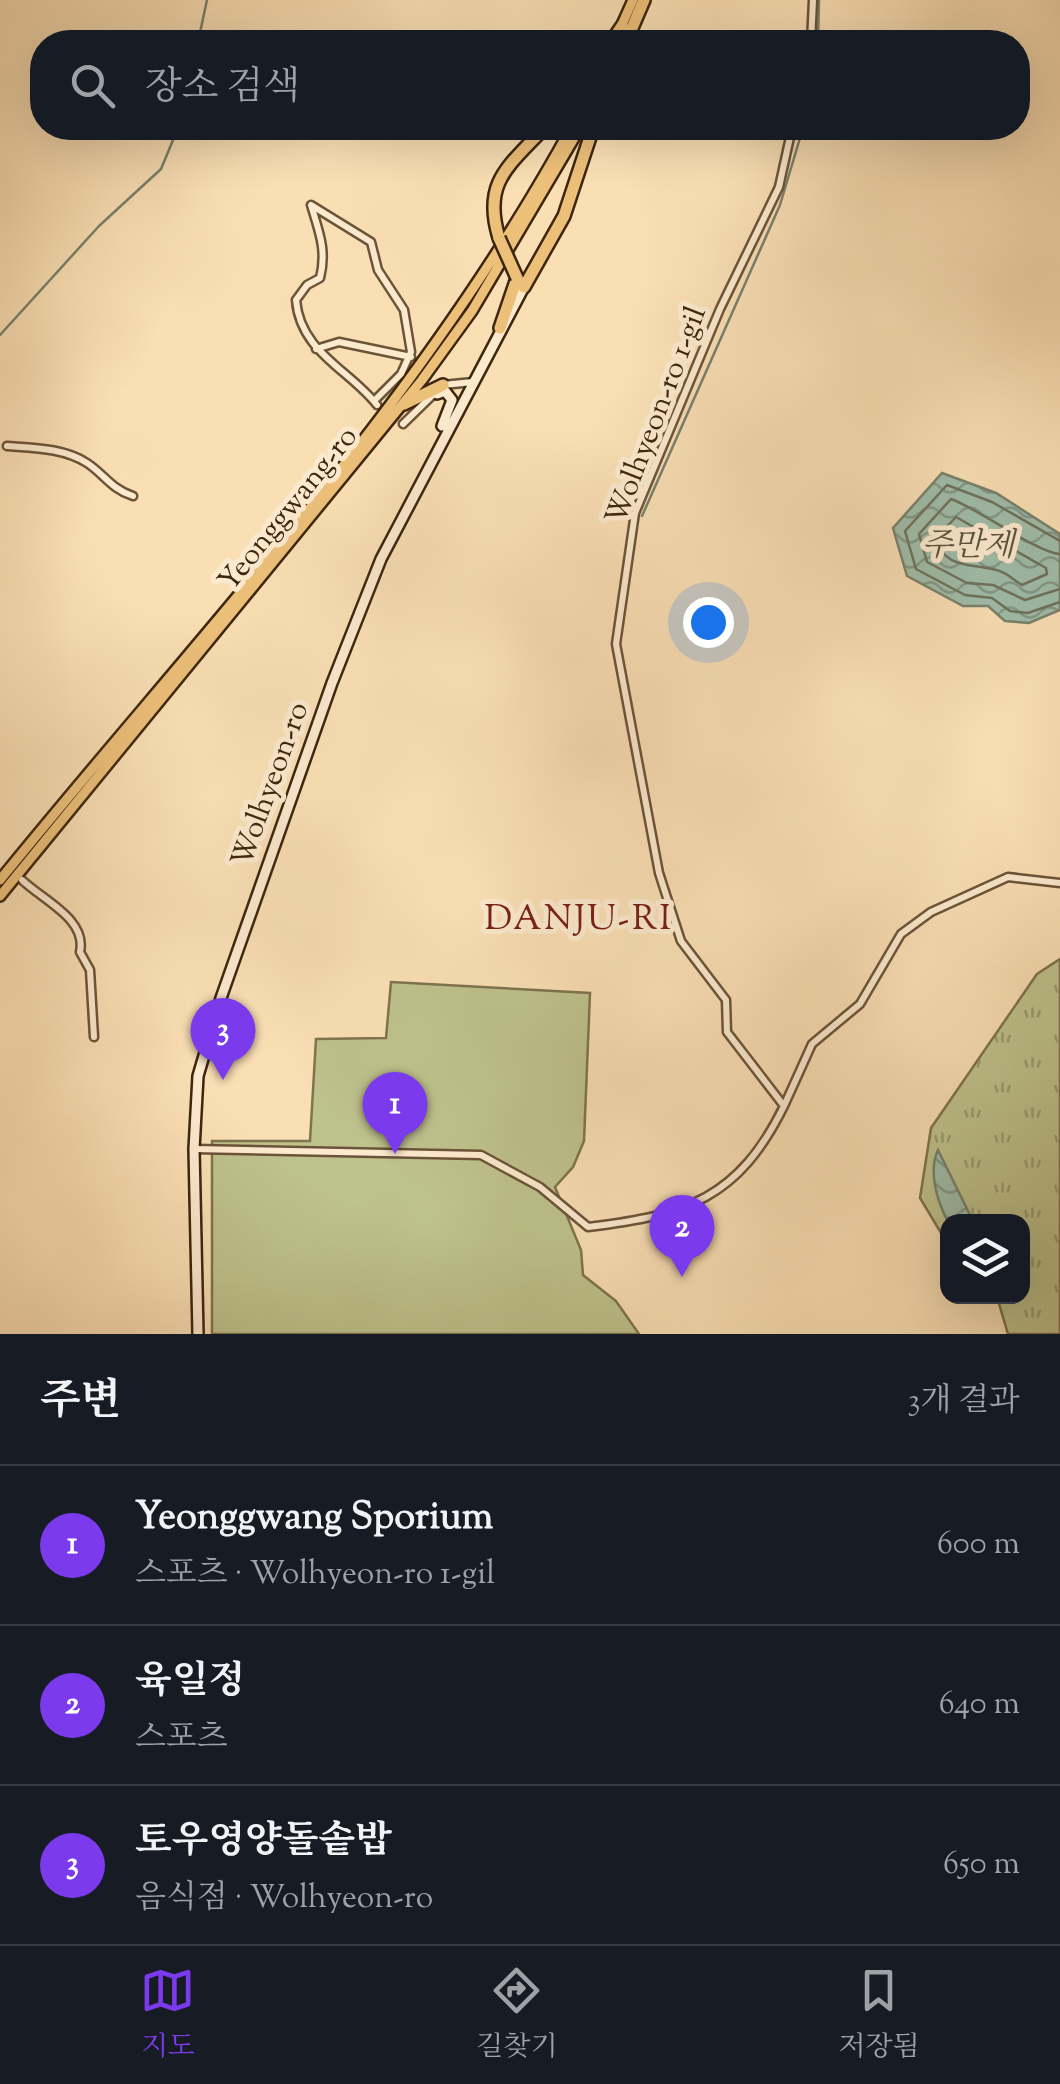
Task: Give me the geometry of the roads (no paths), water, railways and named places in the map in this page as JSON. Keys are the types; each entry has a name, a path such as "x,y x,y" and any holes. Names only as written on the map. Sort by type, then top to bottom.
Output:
{"highway":[{"path":"625,30 643,0"},
{"path":"621,30 622,26"},
{"path":"521,282 492,214 502,172 533,140"},
{"path":"500,328 521,282 564,216 589,140"},
{"path":"404,404 440,389"}],"main road":[{"path":"622,26 634,0"},
{"name":"Yeonggwang-ro","path":"0,880 381,416 486,270 563,140"},
{"name":"Yeonggwang-ro","path":"0,896 404,404 472,310 573,140"}],"street":[{"path":"811,30 812,0"},
{"name":"Wolhyeon-ro 1-gil","path":"784,1106 727,1032 726,1000 681,941 659,873 616,644 634,514 720,309 779,187 789,140"},
{"path":"311,205 371,242 378,270 404,310 411,357 376,403 316,349 297,312 296,300 307,285 320,278 326,252 311,205"},
{"name":"Wolhyeon-ro","path":"198,1334 194,1150 198,1076 269,856 381,559 500,328"},
{"path":"316,349 339,342 411,357"},
{"path":"403,424 440,389 472,382"},
{"path":"428,462 452,400 440,389"},
{"path":"7,446 69,452 90,465 105,482 132,496"},
{"path":"194,1150 481,1155 540,1186 588,1226 638,1221 711,1198 762,1150 812,1044 860,1004 900,934 931,912 1008,877 1060,883"},
{"path":"22,880 77,925 82,940 80,952 90,970 94,1037"}],"water":[{"name":"주만제","path":"942,473 996,493 1060,534 1060,610 1029,623 1005,621 988,606 963,606 907,576 893,528"},
{"path":"938,1150 970,1214 944,1214 935,1186"}],"waterway":[{"path":"201,30 207,0"},
{"path":"818,30 819,0"},
{"path":"0,335 99,226 161,169 173,140"},
{"path":"642,516 780,205 799,140"}],"place":[{"name":"토우영양돌솥밥","path":"223,1080"},
{"name":"Yeonggwang Sporium","path":"395,1154"},
{"name":"육일정","path":"682,1277"}],"district":[{"name":"DANJU-RI","path":"579,917"}]}
